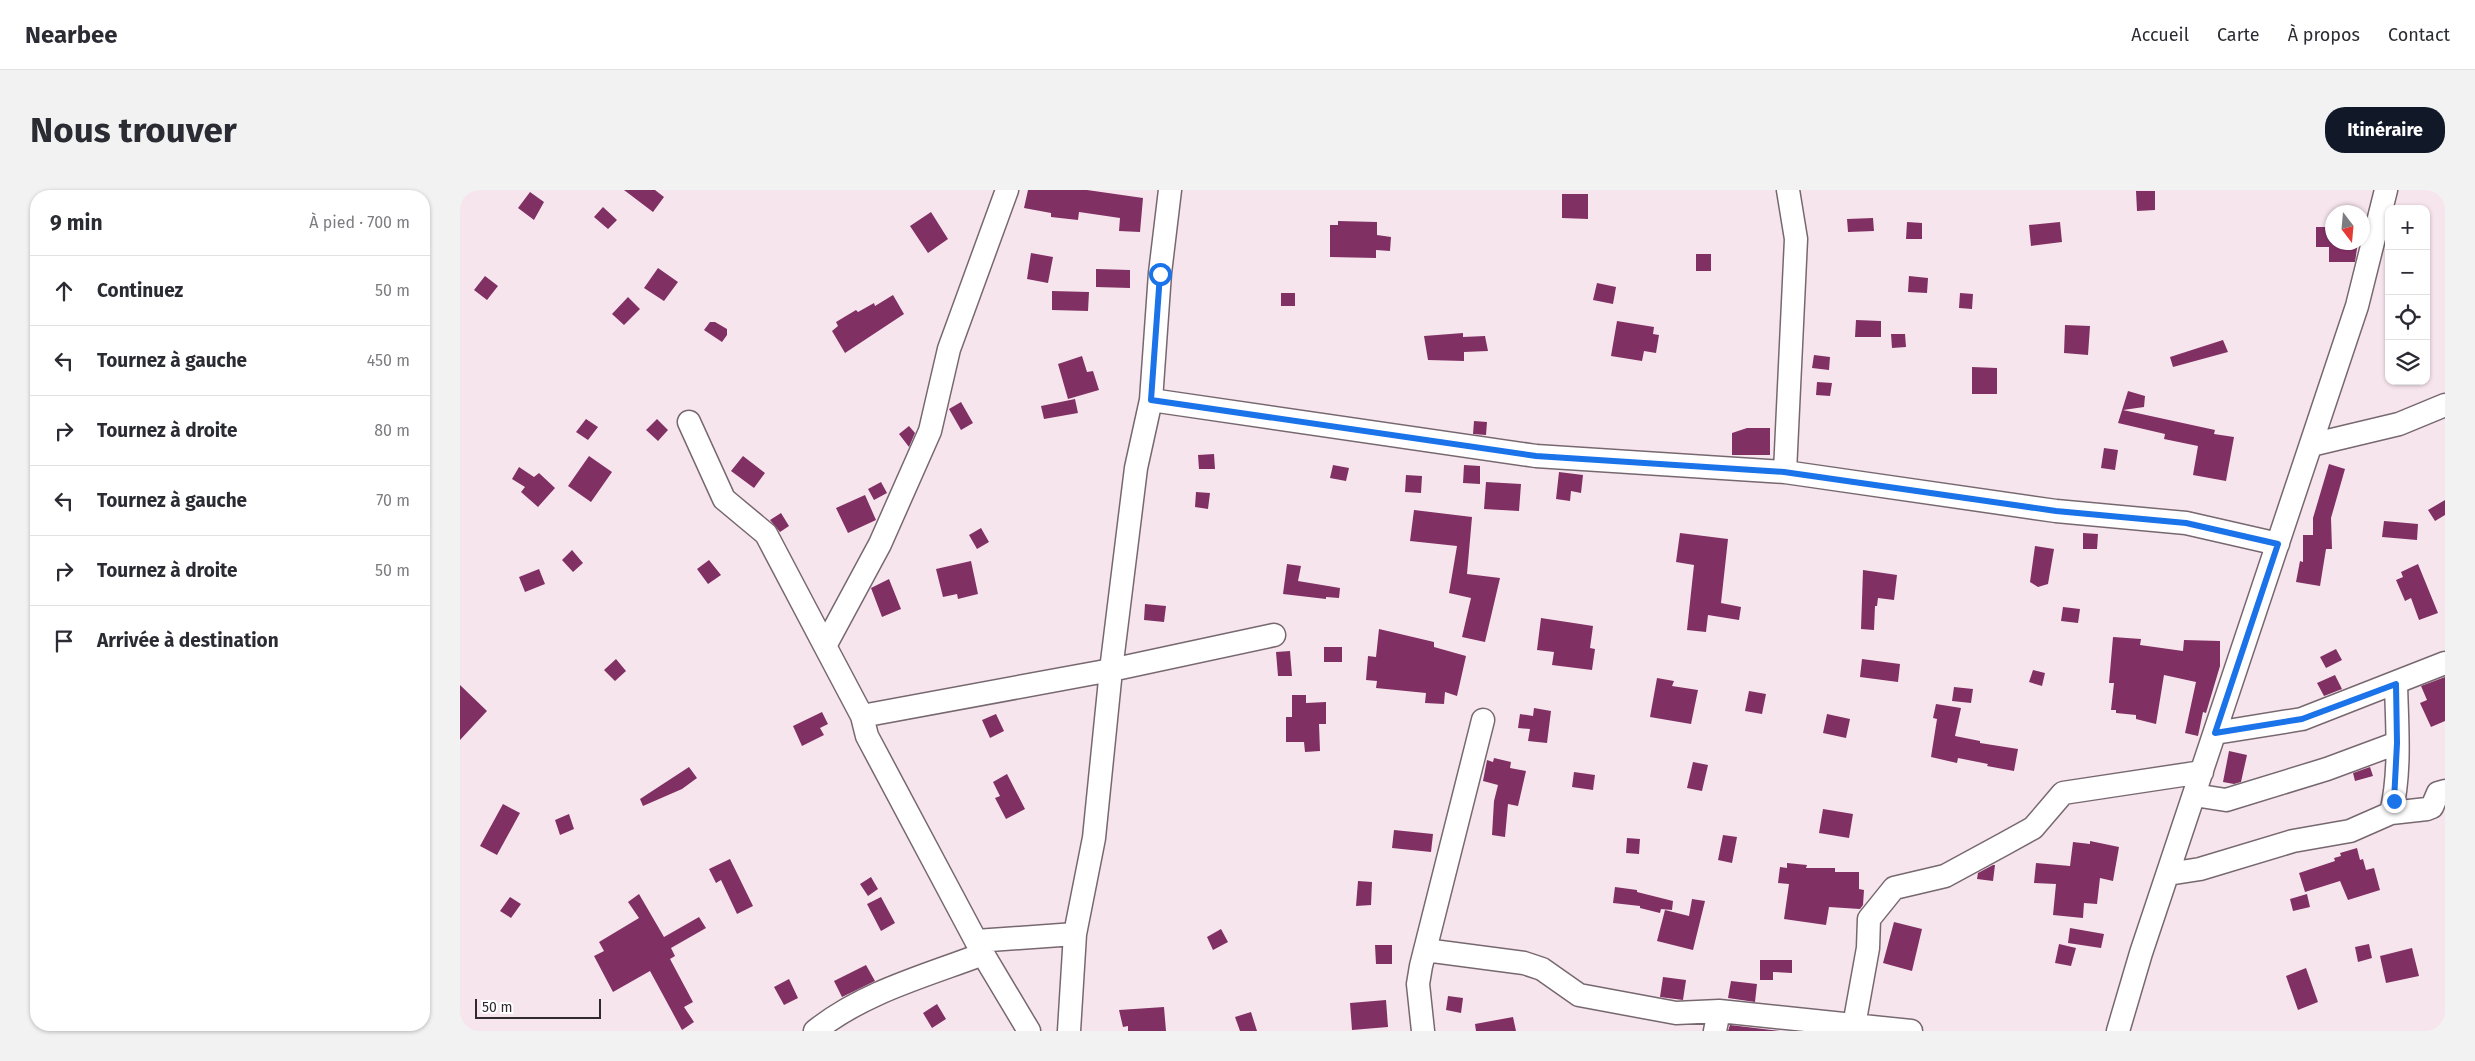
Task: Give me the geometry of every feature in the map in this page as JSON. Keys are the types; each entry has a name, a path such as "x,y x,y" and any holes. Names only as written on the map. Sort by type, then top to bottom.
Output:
{"street":[{"path":"825,646 880,544 930,431 949,349 1007,190"},
{"path":"1069,1031 1076,934 1094,838 1111,670 1136,468 1151,400 1160,274 1170,190"},
{"path":"1784,472 1796,238 1788,190"},
{"path":"2119,1031 2168,874 2357,306 2386,190"},
{"path":"1151,400 1536,456 1784,472 2056,511 2186,523 2278,544"},
{"path":"2311,446 2399,424 2445,405"},
{"path":"689,422 724,499 766,534 862,716 867,736 980,948 1029,1031"},
{"path":"862,716 1111,670 1274,636"},
{"path":"2215,733 2302,719 2445,664"},
{"path":"2391,813 2394,801 2397,743 2396,684"},
{"path":"1423,1031 1418,984 1483,720"},
{"path":"2194,795 2226,800 2327,769 2397,743"},
{"path":"1853,1028 1868,948 1869,920 1894,888 1945,876 2026,832 2033,828 2063,793 2202,772"},
{"path":"2168,874 2200,869 2294,841 2350,830 2391,813 2412,812 2432,807 2438,794 2445,791"},
{"path":"815,1031 833,1016 860,1000 980,948 1076,934"},
{"path":"1425,950 1524,964 1542,970 1579,995 1717,1021 1911,1031"}],"building":[{"path":"624,190 655,190 664,197 653,212"},
{"path":"1028,190 1087,190 1143,198 1140,232 1119,231 1120,218 1079,212 1078,220 1051,217 1051,213 1024,208"},
{"path":"2136,191 2155,191 2155,210 2137,211"},
{"path":"530,192 544,202 534,220 518,208"},
{"path":"1562,194 1588,194 1588,219 1562,218"},
{"path":"603,207 617,220 608,229 594,217"},
{"path":"931,212 948,239 928,253 910,226"},
{"path":"1873,218 1874,231 1848,232 1847,219"},
{"path":"1338,221 1377,222 1377,235 1391,237 1390,251 1376,250 1376,258 1330,257 1330,225 1338,225"},
{"path":"1907,222 1922,223 1922,239 1906,239"},
{"path":"2060,222 2062,242 2031,246 2029,225"},
{"path":"2316,227 2325,227 2325,247 2316,247"},
{"path":"2329,250 2357,250 2355,262 2329,262"},
{"path":"1031,253 1053,257 1048,283 1027,279"},
{"path":"1696,254 1711,254 1711,271 1696,271"},
{"path":"658,268 678,282 664,301 644,288"},
{"path":"1096,269 1130,270 1130,288 1096,287"},
{"path":"485,276 498,286 487,300 474,290"},
{"path":"1909,276 1928,278 1927,293 1908,292"},
{"path":"1597,283 1616,287 1613,304 1593,300"},
{"path":"1052,291 1089,292 1088,311 1052,310"},
{"path":"1281,293 1295,293 1295,306 1281,306"},
{"path":"1960,293 1973,294 1972,309 1959,308"},
{"path":"893,295 904,314 845,353 832,331 838,326 836,322 856,310 858,312 874,303 875,306"},
{"path":"628,297 640,309 624,325 612,314"},
{"path":"1856,320 1881,321 1881,337 1855,337"},
{"path":"1617,321 1654,327 1653,334 1659,335 1656,353 1644,351 1642,361 1611,356"},
{"path":"710,322 715,322 727,329 727,335 722,342 704,330"},
{"path":"2065,325 2090,326 2088,355 2064,353"},
{"path":"1463,333 1463,337 1485,336 1488,351 1464,352 1464,361 1428,360 1424,336"},
{"path":"1891,334 1905,334 1906,347 1892,348"},
{"path":"2223,340 2228,352 2173,367 2170,357"},
{"path":"1814,355 1830,357 1829,370 1812,368"},
{"path":"1082,356 1087,372 1093,371 1099,390 1068,399 1058,364"},
{"path":"1972,367 1997,368 1997,394 1972,394"},
{"path":"1817,382 1832,383 1830,396 1816,395"},
{"path":"2128,391 2145,396 2144,407 2123,410 2215,430 2214,434 2234,437 2226,481 2193,475 2198,446 2164,439 2165,434 2118,423"},
{"path":"1075,399 1078,413 1044,419 1041,406"},
{"path":"961,402 973,423 961,430 949,409"},
{"path":"586,419 598,427 588,440 576,432"},
{"path":"657,419 668,430 658,441 646,430"},
{"path":"1474,421 1487,422 1486,435 1473,434"},
{"path":"909,426 915,433 909,447 899,434"},
{"path":"1747,428 1770,428 1770,455 1732,455 1732,433"},
{"path":"2104,448 2118,450 2115,470 2101,468"},
{"path":"1214,454 1215,469 1199,469 1198,455"},
{"path":"589,456 612,472 591,502 568,486"},
{"path":"743,456 765,473 754,488 731,471"},
{"path":"2329,464 2345,469 2331,518 2332,549 2326,549 2320,586 2296,582 2300,561 2303,562 2303,535 2313,535 2313,518"},
{"path":"1333,465 1349,468 1346,481 1330,478"},
{"path":"1464,465 1480,466 1480,484 1463,483"},
{"path":"519,467 534,477 539,473 555,488 538,507 521,492 525,487 512,479"},
{"path":"1559,472 1583,475 1581,493 1571,491 1570,501 1556,499"},
{"path":"1406,475 1422,476 1421,493 1405,492"},
{"path":"881,482 887,493 874,500 868,489"},
{"path":"1486,482 1521,484 1519,511 1484,509"},
{"path":"1196,492 1210,493 1208,509 1195,507"},
{"path":"865,495 876,520 848,533 836,508"},
{"path":"2445,500 2445,515 2435,521 2428,510"},
{"path":"1414,510 1472,517 1467,574 1500,578 1485,642 1462,637 1471,598 1449,593 1457,546 1410,541"},
{"path":"781,513 789,526 780,532 770,520"},
{"path":"2384,521 2418,524 2417,540 2382,537"},
{"path":"981,528 989,542 977,549 969,535"},
{"path":"1680,533 1728,539 1721,603 1741,607 1739,620 1708,615 1706,632 1687,630 1694,565 1676,562"},
{"path":"2083,533 2098,534 2097,549 2083,549"},
{"path":"2035,546 2054,549 2048,584 2038,587 2030,582"},
{"path":"572,550 583,563 573,572 562,560"},
{"path":"709,560 721,575 708,584 697,569"},
{"path":"971,561 978,594 958,599 957,594 943,597 936,569"},
{"path":"1287,564 1301,566 1298,581 1340,588 1339,598 1326,597 1326,599 1283,594"},
{"path":"2418,564 2438,613 2419,620 2411,598 2405,601 2396,580 2403,577 2401,572"},
{"path":"539,569 545,584 525,592 519,577"},
{"path":"1863,570 1897,575 1894,600 1878,598 1877,606 1875,606 1874,630 1861,629"},
{"path":"889,579 901,609 882,617 871,588"},
{"path":"1145,604 1166,606 1164,622 1144,620"},
{"path":"2063,607 2080,609 2078,623 2061,621"},
{"path":"1541,618 1593,626 1590,648 1595,649 1592,670 1552,665 1554,652 1537,650"},
{"path":"1379,629 1434,642 1434,647 1466,656 1457,696 1445,692 1444,704 1425,703 1426,693 1376,688 1377,681 1366,680 1368,656 1376,657"},
{"path":"2113,637 2141,639 2140,645 2183,651 2184,640 2220,641 2220,666 2206,713 2203,712 2198,736 2185,733 2196,682 2164,675 2156,724 2136,719 2136,715 2116,713 2116,710 2111,710 2114,683 2109,683"},
{"path":"1324,647 1342,647 1342,662 1324,662"},
{"path":"2336,649 2342,660 2326,668 2320,657"},
{"path":"1290,651 1292,676 1278,676 1276,652"},
{"path":"616,659 626,671 615,681 604,670"},
{"path":"1862,659 1900,664 1898,682 1860,677"},
{"path":"2033,670 2045,673 2042,686 2029,682"},
{"path":"2335,675 2342,689 2324,696 2317,683"},
{"path":"2445,677 2445,721 2431,727 2420,703 2427,700 2421,686"},
{"path":"1657,678 1674,681 1672,686 1698,690 1691,724 1650,717"},
{"path":"460,685 487,711 460,740"},
{"path":"1954,687 1973,689 1971,703 1952,701"},
{"path":"1749,691 1766,694 1762,714 1745,711"},
{"path":"1292,695 1306,695 1306,703 1326,702 1326,724 1319,724 1320,751 1305,752 1304,742 1286,742 1286,717 1292,717"},
{"path":"1936,704 1961,708 1955,736 1980,741 1980,743 2018,749 2014,771 1958,758 1957,763 1931,757 1937,719 1933,718"},
{"path":"1534,708 1551,711 1547,743 1528,741 1530,729 1518,728 1520,714 1533,716"},
{"path":"822,712 828,724 820,728 824,735 802,746 793,726"},
{"path":"996,714 1004,731 990,738 982,720"},
{"path":"1827,714 1850,719 1846,738 1823,733"},
{"path":"2229,751 2247,755 2241,782 2234,784 2223,782"},
{"path":"1494,758 1511,762 1510,768 1526,771 1518,806 1508,804 1505,837 1492,835 1494,801 1498,785 1483,781 1487,760 1493,762"},
{"path":"1693,762 1708,765 1702,791 1687,788"},
{"path":"689,767 697,778 682,789 643,806 640,799"},
{"path":"2370,767 2373,776 2355,781 2353,773"},
{"path":"1574,772 1595,775 1593,790 1572,787"},
{"path":"1007,774 1025,809 1006,819 995,798 1000,796 993,782"},
{"path":"503,804 520,813 497,855 480,846"},
{"path":"1823,809 1853,814 1849,838 1819,833"},
{"path":"569,814 574,829 560,835 555,820"},
{"path":"1394,830 1433,834 1431,852 1392,848"},
{"path":"1723,835 1737,837 1732,863 1718,860"},
{"path":"1627,838 1640,839 1639,854 1626,853"},
{"path":"2090,841 2119,847 2113,881 2100,878 2097,904 2084,903 2083,918 2053,915 2056,884 2034,883 2036,863 2070,866 2073,842 2090,844"},
{"path":"2357,848 2360,860 2363,859 2366,870 2374,868 2380,890 2348,900 2340,881 2305,892 2299,873 2335,861 2334,858 2341,856 2340,853"},
{"path":"730,859 753,906 737,914 721,880 716,883 709,869"},
{"path":"1787,863 1807,865 1806,868 1835,868 1835,872 1859,872 1859,889 1864,890 1863,905 1860,909 1829,907 1826,925 1784,919 1789,884 1778,883 1780,867 1787,868"},
{"path":"1995,865 1993,881 1977,879 1978,873"},
{"path":"871,877 878,889 868,896 860,884"},
{"path":"1358,881 1372,882 1371,905 1356,906"},
{"path":"1615,887 1637,890 1637,892 1673,901 1672,910 1661,909 1660,913 1640,908 1640,906 1613,903"},
{"path":"639,894 664,937 699,917 706,928 671,948 675,956 670,959 693,1002 684,1007 694,1022 682,1030 650,971 613,992 594,956 604,951 599,942 639,918 628,902"},
{"path":"2307,894 2310,907 2293,911 2290,899"},
{"path":"510,897 521,904 511,918 500,911"},
{"path":"881,897 895,923 881,931 867,904"},
{"path":"1692,899 1705,901 1693,950 1657,941 1665,910 1689,916"},
{"path":"1894,922 1922,929 1912,971 1883,963"},
{"path":"2070,928 2104,934 2101,948 2068,943"},
{"path":"1221,929 1228,942 1213,950 1207,937"},
{"path":"2059,944 2076,948 2071,966 2055,963"},
{"path":"2369,944 2372,958 2358,962 2355,947"},
{"path":"1375,945 1392,945 1392,964 1376,964"},
{"path":"2412,948 2419,976 2386,983 2380,956"},
{"path":"1760,960 1792,960 1792,973 1773,972 1773,980 1760,980"},
{"path":"866,965 875,981 842,997 834,981"},
{"path":"2306,968 2318,1002 2298,1010 2286,976"},
{"path":"1663,977 1686,980 1683,1000 1660,997"},
{"path":"789,979 798,998 784,1005 774,987"},
{"path":"1731,981 1757,984 1755,1002 1728,998"},
{"path":"1448,996 1463,998 1461,1013 1446,1010"},
{"path":"1386,1000 1388,1027 1352,1030 1350,1003"},
{"path":"937,1004 946,1019 932,1028 923,1013"},
{"path":"1164,1007 1166,1031 1128,1031 1128,1026 1123,1027 1119,1010"},
{"path":"1251,1012 1257,1031 1240,1031 1235,1017"},
{"path":"1513,1017 1516,1031 1476,1031 1475,1024"},
{"path":"1730,1025 1781,1031 1728,1031"}],"route":[{"path":"1160,274 1151,400 1536,456 1784,472 2056,511 2186,523 2278,544 2215,733 2302,719 2396,684 2397,743 2394,801"}]}
